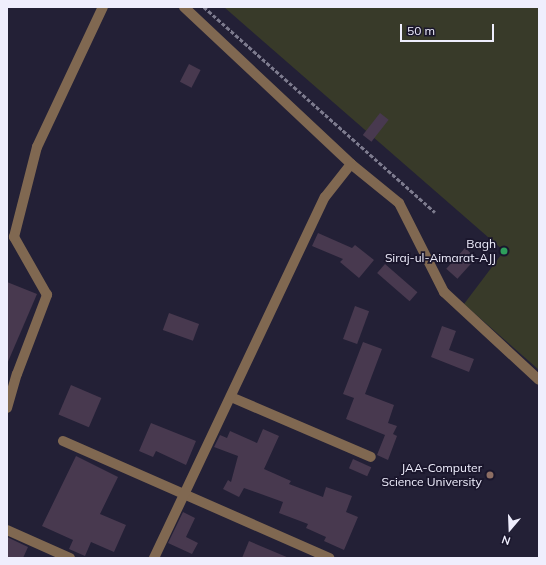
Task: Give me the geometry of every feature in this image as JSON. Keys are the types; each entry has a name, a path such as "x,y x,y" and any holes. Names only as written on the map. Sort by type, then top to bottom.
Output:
{"street":[{"path":"7,408 17,374 47,295 14,237 37,147 103,7"},
{"path":"184,7 351,164 399,203 444,292 539,380"},
{"path":"154,558 325,197 351,164"},
{"path":"231,397 371,457"},
{"path":"63,441 185,493 329,558"},
{"path":"7,530 70,558"}],"path":[{"path":"204,7 435,212"}],"green space":[{"path":"224,7 539,7 539,370 464,304 504,251"}],"building":[{"path":"189,64 201,70 192,88 180,82"},
{"path":"380,113 389,120 371,142 363,135"},
{"path":"318,233 352,248 355,245 374,260 359,278 340,262 343,259 312,246"},
{"path":"465,248 476,258 457,279 446,269"},
{"path":"385,264 417,292 410,301 377,273"},
{"path":"7,282 37,294 7,364"},
{"path":"355,306 369,311 357,344 343,339"},
{"path":"169,313 199,324 193,341 163,330"},
{"path":"442,326 456,331 449,350 474,359 469,372 431,357"},
{"path":"363,342 382,349 365,394 394,405 388,423 397,426 393,434 397,436 388,460 377,455 385,435 346,419 354,398 343,394"},
{"path":"71,385 101,398 89,427 58,414"},
{"path":"151,423 196,441 186,465 156,451 153,457 139,451"},
{"path":"263,429 279,436 264,469 291,481 289,484 323,497 326,487 352,496 346,512 358,517 344,550 324,541 326,537 306,528 308,524 279,513 283,502 244,488 239,497 223,489 228,480 231,482 238,456 214,447 220,435 227,438 230,431 257,443"},
{"path":"76,456 118,477 100,514 126,525 114,552 91,542 85,556 69,549 73,540 42,526"},
{"path":"353,459 371,467 367,476 349,468"},
{"path":"183,512 195,518 186,537 198,543 192,554 168,543"},
{"path":"7,537 28,547 23,558 7,558"},
{"path":"249,541 289,558 242,558"}],"place":[{"name":"Bagh Siraj-ul-Aimarat-AJJ","path":"504,251"},
{"name":"JAA-Computer Science University","path":"490,475"}]}
